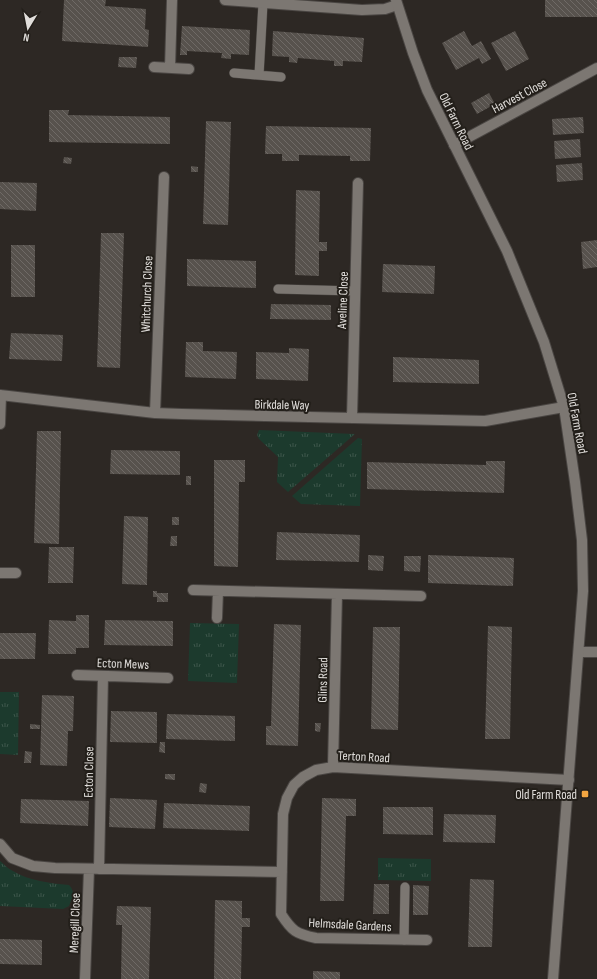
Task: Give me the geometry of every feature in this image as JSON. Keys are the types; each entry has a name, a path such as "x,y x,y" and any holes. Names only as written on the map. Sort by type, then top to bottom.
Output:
{"street":[{"path":"170,68 172,0"},
{"path":"225,0 362,10 385,8 397,3"},
{"name":"Old Farm Road","path":"397,3 427,90 506,251 544,342 564,406 576,482 582,540 583,591 553,979"},
{"path":"154,67 189,69"},
{"name":"Harvest Close","path":"454,145 597,68"},
{"name":"Whitchurch Close","path":"155,413 164,177"},
{"name":"Aveline Close","path":"352,418 358,183"},
{"path":"0,395 0,424"},
{"name":"Birkdale Way","path":"0,395 155,413 485,422 564,406"},
{"path":"0,573 16,573"},
{"path":"193,590 422,596"},
{"path":"217,618 218,591"},
{"name":"Glins Road","path":"333,767 337,594"},
{"path":"579,652 597,652"},
{"name":"Ecton Mews","path":"77,675 168,678"},
{"name":"Ecton Close","path":"94,869 103,676"},
{"name":"Terton Road","path":"281,914 283,814 287,798 294,785 303,777 316,770 333,767 569,780"},
{"path":"0,844 12,858 33,866 94,869 282,872"},
{"name":"Meregill Close","path":"85,979 94,869"},
{"name":"Helmsdale Gardens","path":"281,914 289,927 302,935 316,938 428,940"}],"lane":[{"path":"259,75 263,3"},
{"path":"234,73 281,77"},
{"path":"278,289 355,291"},
{"path":"404,887 404,940"}],"green space":[{"path":"259,430 355,434 288,492 277,482 278,457 259,439 257,435"},
{"path":"358,438 362,439 360,506 301,504 292,496"},
{"path":"190,623 239,624 237,683 188,681"},
{"path":"0,692 19,692 18,755 0,754"},
{"path":"378,858 431,859 431,881 378,880"},
{"path":"0,861 11,870 26,877 69,885 73,893 69,906 63,909 0,906"}],"building":[{"path":"64,0 106,0 105,6 146,9 145,29 149,30 148,47 62,41"},
{"path":"545,0 597,0 597,17 545,17"},
{"path":"182,26 250,30 249,55 231,54 231,59 221,58 222,53 187,51 187,55 180,55"},
{"path":"273,31 364,38 362,62 343,61 343,66 334,66 334,61 298,58 297,63 289,62 289,57 272,56"},
{"path":"464,31 472,46 481,41 491,59 482,64 479,58 456,70 442,43"},
{"path":"515,31 529,59 506,71 491,43"},
{"path":"119,57 137,57 136,68 118,67"},
{"path":"489,93 495,104 477,114 471,103"},
{"path":"49,110 69,110 68,115 170,117 170,144 49,142"},
{"path":"583,117 584,133 553,135 552,119"},
{"path":"206,121 231,122 228,225 203,224"},
{"path":"266,126 371,128 370,161 350,161 350,156 299,155 299,161 282,161 282,154 265,154"},
{"path":"580,139 581,157 555,159 554,141"},
{"path":"64,157 72,158 71,164 63,163"},
{"path":"582,163 583,180 557,182 556,165"},
{"path":"191,166 198,167 198,172 191,172"},
{"path":"0,182 37,183 36,211 0,209"},
{"path":"296,190 320,191 319,242 327,242 327,251 319,251 319,276 295,275"},
{"path":"101,233 124,233 120,368 97,367"},
{"path":"597,240 597,267 583,269 581,242"},
{"path":"11,245 35,245 35,297 11,297"},
{"path":"187,259 256,261 256,288 187,286"},
{"path":"383,264 435,266 434,294 382,292"},
{"path":"271,304 331,305 331,320 270,319"},
{"path":"11,333 63,335 62,361 9,359"},
{"path":"186,342 203,342 203,351 237,352 236,379 185,377"},
{"path":"289,348 309,349 308,381 256,379 256,352 289,353"},
{"path":"393,357 479,360 479,384 393,382"},
{"path":"37,431 61,431 59,544 34,543"},
{"path":"111,450 180,451 180,475 110,474"},
{"path":"214,460 245,460 245,482 239,482 238,567 214,566"},
{"path":"486,461 505,461 504,493 367,489 367,462 486,465"},
{"path":"186,476 191,476 191,485 186,485"},
{"path":"124,516 148,517 147,585 122,584"},
{"path":"172,517 179,517 179,525 172,525"},
{"path":"277,532 360,535 359,562 276,560"},
{"path":"171,536 177,536 177,546 170,546"},
{"path":"49,547 74,547 73,583 48,583"},
{"path":"368,555 384,556 383,571 368,570"},
{"path":"428,555 514,558 513,586 428,583"},
{"path":"404,556 421,556 420,572 404,571"},
{"path":"153,591 157,591 157,593 168,593 168,602 157,602 157,597 153,597"},
{"path":"76,615 89,615 89,648 76,648 76,654 48,654 49,620 76,621"},
{"path":"105,620 173,621 173,646 104,645"},
{"path":"274,624 301,625 298,746 266,745 266,726 271,726"},
{"path":"488,626 512,627 510,739 485,739"},
{"path":"373,627 400,627 398,730 371,729"},
{"path":"0,633 36,633 35,659 0,659"},
{"path":"42,695 74,696 73,731 68,731 67,766 40,765"},
{"path":"111,711 157,712 157,743 110,742"},
{"path":"167,714 235,716 235,741 166,739"},
{"path":"315,723 321,723 320,732 315,731"},
{"path":"30,724 40,725 40,729 30,729"},
{"path":"160,742 165,742 165,753 159,752"},
{"path":"25,751 32,752 31,763 24,763"},
{"path":"165,774 175,774 175,780 165,779"},
{"path":"200,783 207,784 206,793 199,792"},
{"path":"110,798 157,800 155,829 109,827"},
{"path":"322,798 356,799 356,816 346,816 344,901 320,901"},
{"path":"21,799 89,801 88,826 20,823"},
{"path":"164,803 250,806 249,831 163,828"},
{"path":"383,807 433,807 433,835 383,834"},
{"path":"444,814 496,815 495,843 443,842"},
{"path":"470,879 494,880 492,947 468,947"},
{"path":"374,884 389,884 389,914 373,914"},
{"path":"413,885 429,886 428,915 413,915"},
{"path":"215,900 242,901 242,918 250,918 250,927 242,927 241,979 214,979"},
{"path":"117,906 151,907 149,979 121,979 122,925 116,925"},
{"path":"0,939 42,940 42,965 0,964"},
{"path":"313,971 340,972 340,979 313,979"}],"place":[{"name":"Old Farm Road","path":"585,794"}]}
